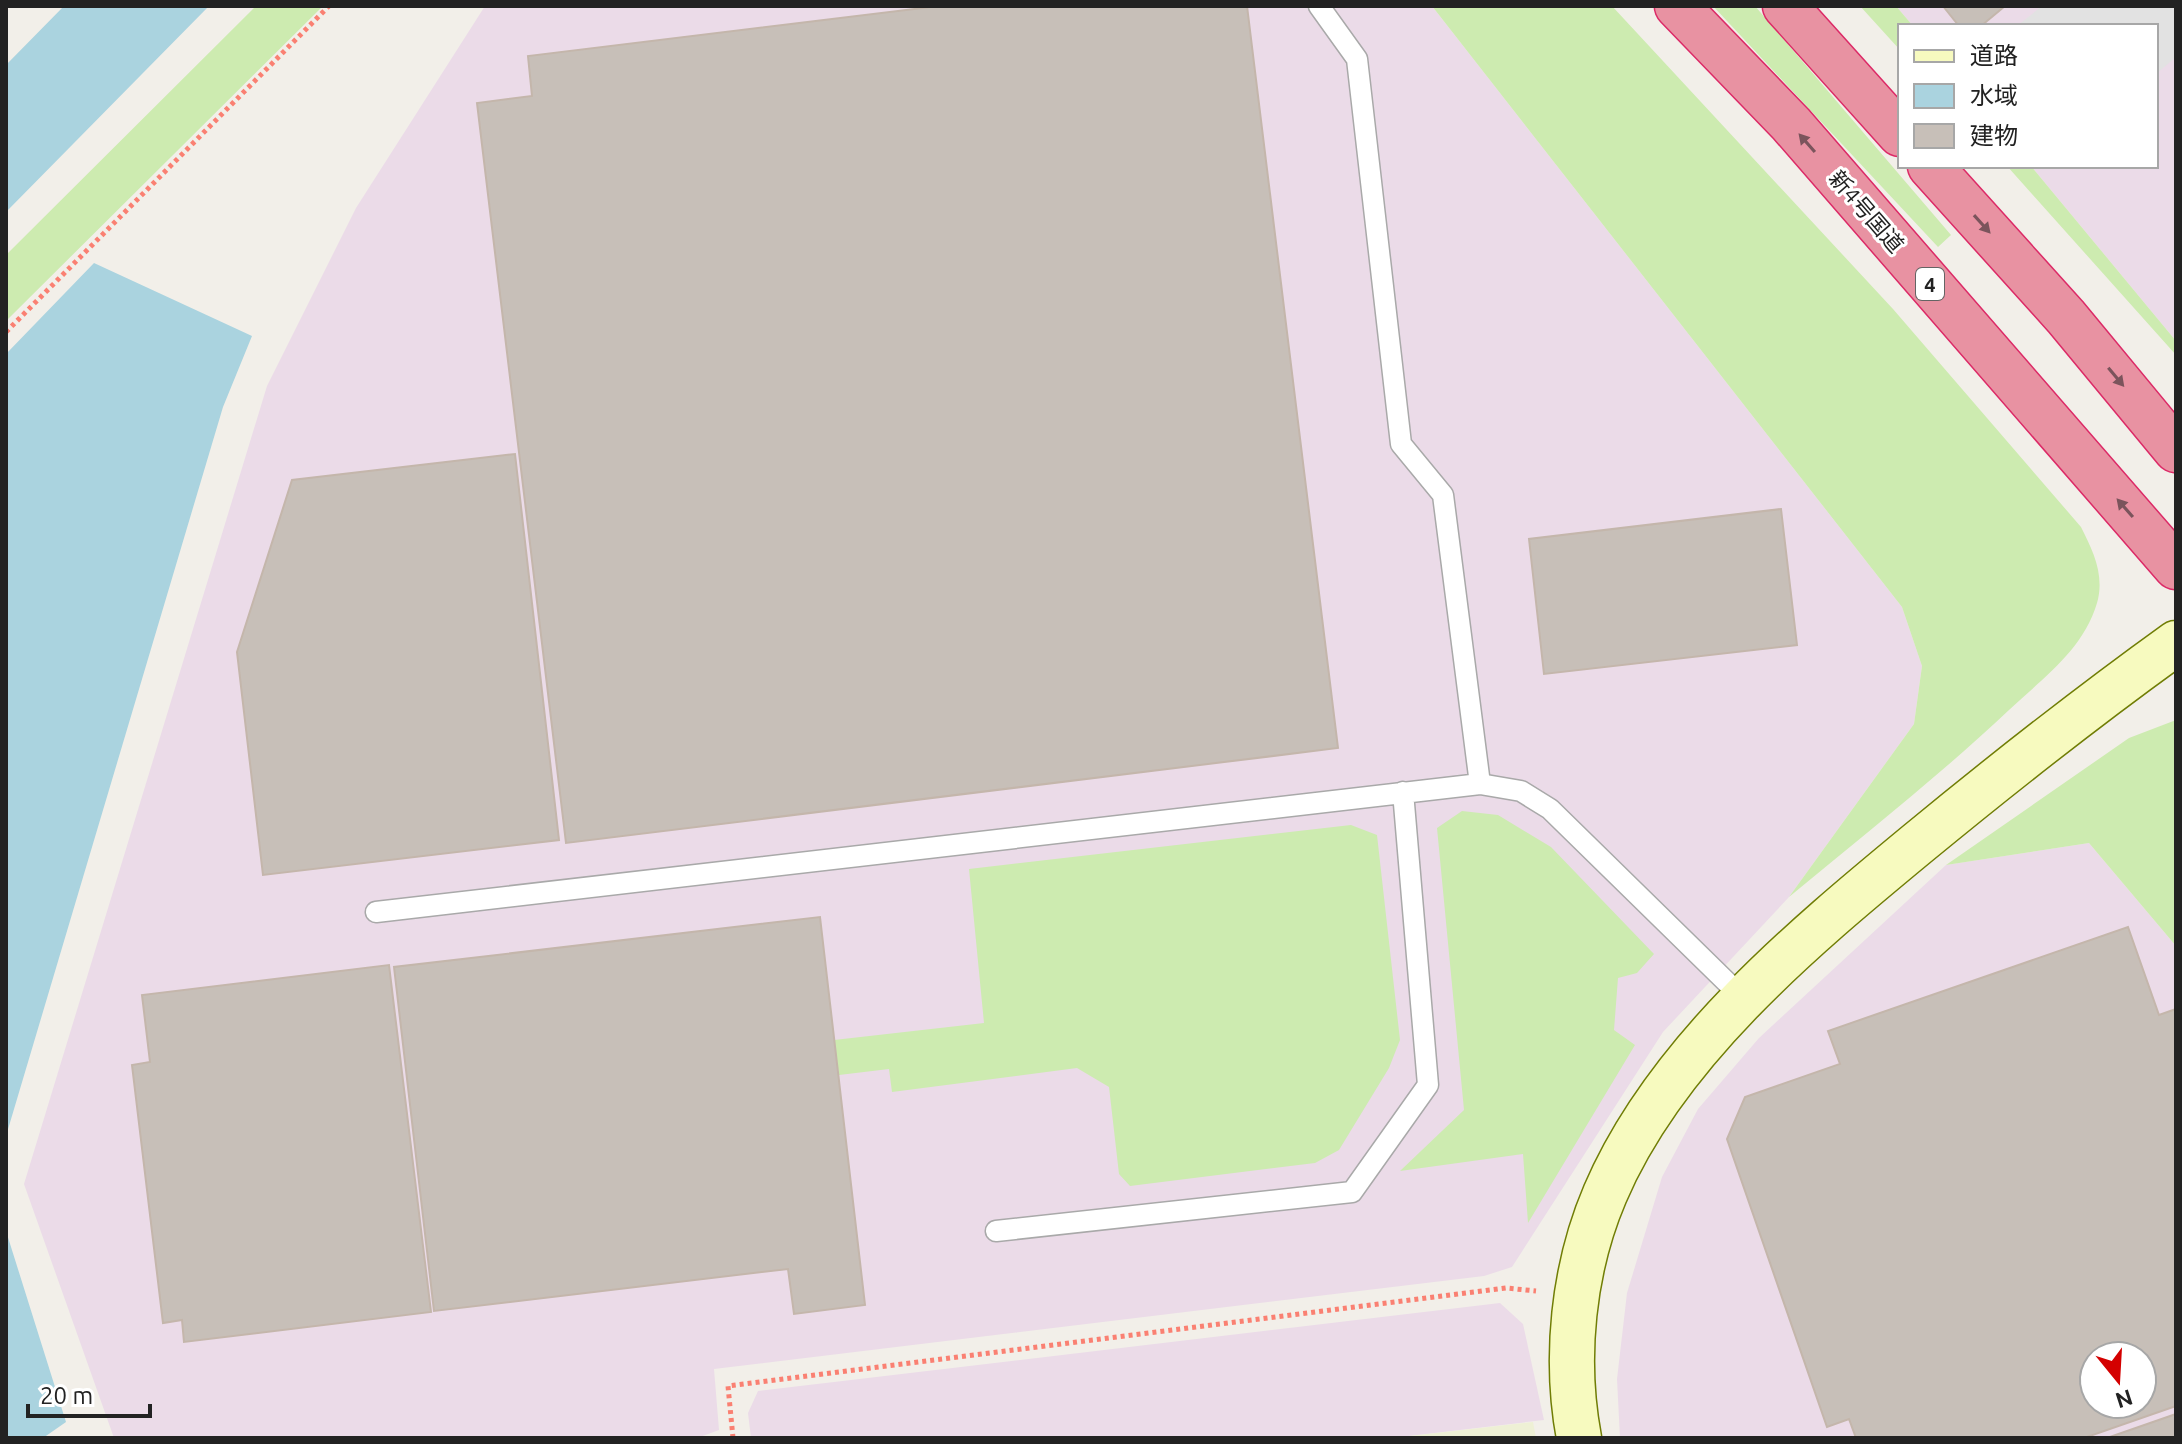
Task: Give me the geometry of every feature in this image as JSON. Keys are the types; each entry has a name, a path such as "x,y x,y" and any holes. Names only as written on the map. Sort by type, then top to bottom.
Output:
{"highway":[{"name":"新4号国道","path":"1677,6 1791,124 2176,567"},
{"path":"1785,6 1898,132"},
{"path":"1932,168 2066,317 2176,450"}],"street":[{"path":"1579,1438 1572,1344 1577,1294 1605,1193 1648,1116 1692,1055 1824,921 2061,727 2176,643"}],"lane":[{"path":"1319,6 1357,59 1401,444 1443,495 1480,784"},
{"path":"376,912 1480,784 1521,791 1550,809 1745,1000"},
{"path":"996,1231 1352,1192 1428,1085 1403,792"}],"path":[{"path":"6,332 329,6"},
{"path":"733,1438 728,1386 1506,1288 1577,1294"}],"shaded area":[{"path":"485,6 1432,6 1902,607 1922,666 1914,724 1789,897 1663,1032 1512,1267 1484,1276 714,1369 719,1430 700,1437 114,1438 24,1184 267,386 356,208"},
{"path":"1896,6 2176,6 2176,341 2033,168 2158,168 2158,24 1911,24"},
{"path":"2042,6 2176,6 2176,57 2158,72 2158,24 2020,24"},
{"path":"2089,843 2176,946 2176,1438 1620,1438 1617,1379 1627,1293 1662,1177 1698,1109 1759,1038 1946,865"},
{"path":"1500,1303 1523,1324 1544,1420 1392,1438 751,1438 748,1413 758,1391"}],"green space":[{"path":"256,6 323,6 6,321 6,255"},
{"path":"1432,6 1612,6 1893,309 2081,527 2093,554 2100,583 2097,603 2091,620 2072,649 1956,758 1789,897 1914,724 1922,666 1902,607"},
{"path":"1713,6 1755,6 1951,235 1938,247"},
{"path":"1860,6 1896,6 1911,24 1898,24 1898,48"},
{"path":"2009,168 2033,168 2176,341 2176,355"},
{"path":"2176,720 2176,946 2089,843 1946,865 2129,738"},
{"path":"1462,811 1498,815 1551,847 1654,954 1637,973 1618,978 1614,1030 1635,1045 1528,1223 1523,1154 1400,1171 1464,1110 1437,828"},
{"path":"1351,825 1377,835 1400,1040 1389,1068 1339,1150 1315,1163 1130,1186 1119,1174 1109,1087 1077,1068 892,1092 889,1069 839,1075 834,1040 984,1023 969,869"},
{"path":"1533,1422 1536,1438 1393,1438"}],"water":[{"path":"64,6 209,6 6,212 6,65"},
{"path":"94,263 252,336 223,407 6,1136 6,354"},
{"path":"6,1231 66,1422 43,1438 6,1438"}],"building":[{"path":"939,6 1247,6 1338,748 566,843 477,103 532,96 528,56"},
{"path":"1943,6 2005,6 1983,24 1957,24"},
{"path":"515,454 559,840 263,875 237,652 292,480"},
{"path":"1781,509 1797,645 1544,674 1529,539"},
{"path":"820,917 865,1305 794,1314 788,1269 434,1311 394,967"},
{"path":"2128,927 2159,1015 2176,1009 2176,1406 2158,1412 2158,1340 2078,1340 2078,1420 2136,1420 2084,1438 1856,1438 1849,1419 1827,1427 1727,1139 1745,1097 1840,1064 1828,1031"},
{"path":"389,965 431,1312 184,1342 182,1320 163,1323 132,1065 150,1062 142,995"},
{"path":"2176,1414 2176,1438 2107,1438"}]}
